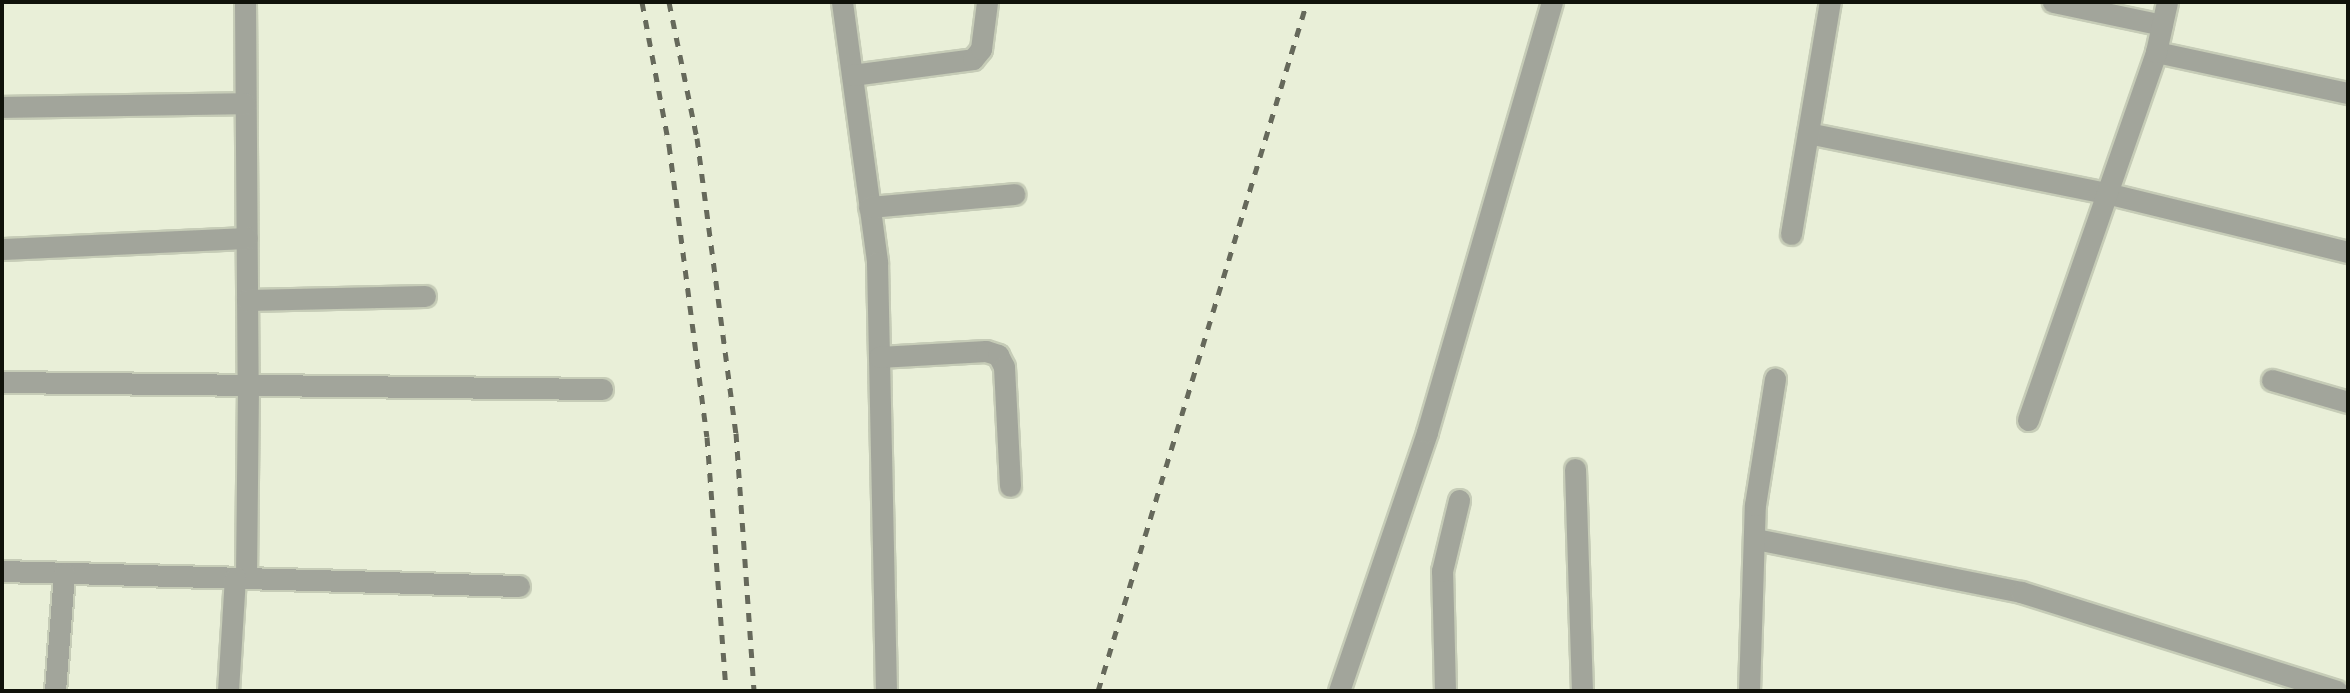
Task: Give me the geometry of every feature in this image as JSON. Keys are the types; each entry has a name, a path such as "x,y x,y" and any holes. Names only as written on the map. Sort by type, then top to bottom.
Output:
{"street":[{"path":"228,691 241,578 248,386 245,2"},
{"path":"842,2 877,262 886,691"},
{"path":"852,75 973,59 981,48 988,2"},
{"path":"1339,691 1427,432 1552,2"},
{"path":"1791,234 1830,2"},
{"path":"2053,2 2162,25"},
{"path":"2028,420 2156,51 2167,2"},
{"path":"2156,51 2348,93"},
{"path":"2,107 245,103"},
{"path":"1808,133 2106,193 2348,252"},
{"path":"869,207 1014,194"},
{"path":"2,249 247,238"},
{"path":"247,300 425,296"},
{"path":"880,357 986,351 998,355 1004,367 1010,486"},
{"path":"1749,691 1759,467 1775,379"},
{"path":"2272,380 2348,402"},
{"path":"2,382 602,390"},
{"path":"1575,469 1582,691"},
{"path":"1445,691 1442,571 1460,500"},
{"path":"1756,539 2021,592 2337,691"},
{"path":"2,571 519,586"},
{"path":"55,691 64,573"}],"railway":[{"path":"642,2 669,145 707,437 726,691"},
{"path":"669,2 697,138 736,433 754,691"},
{"path":"1098,691 1307,2"}]}
